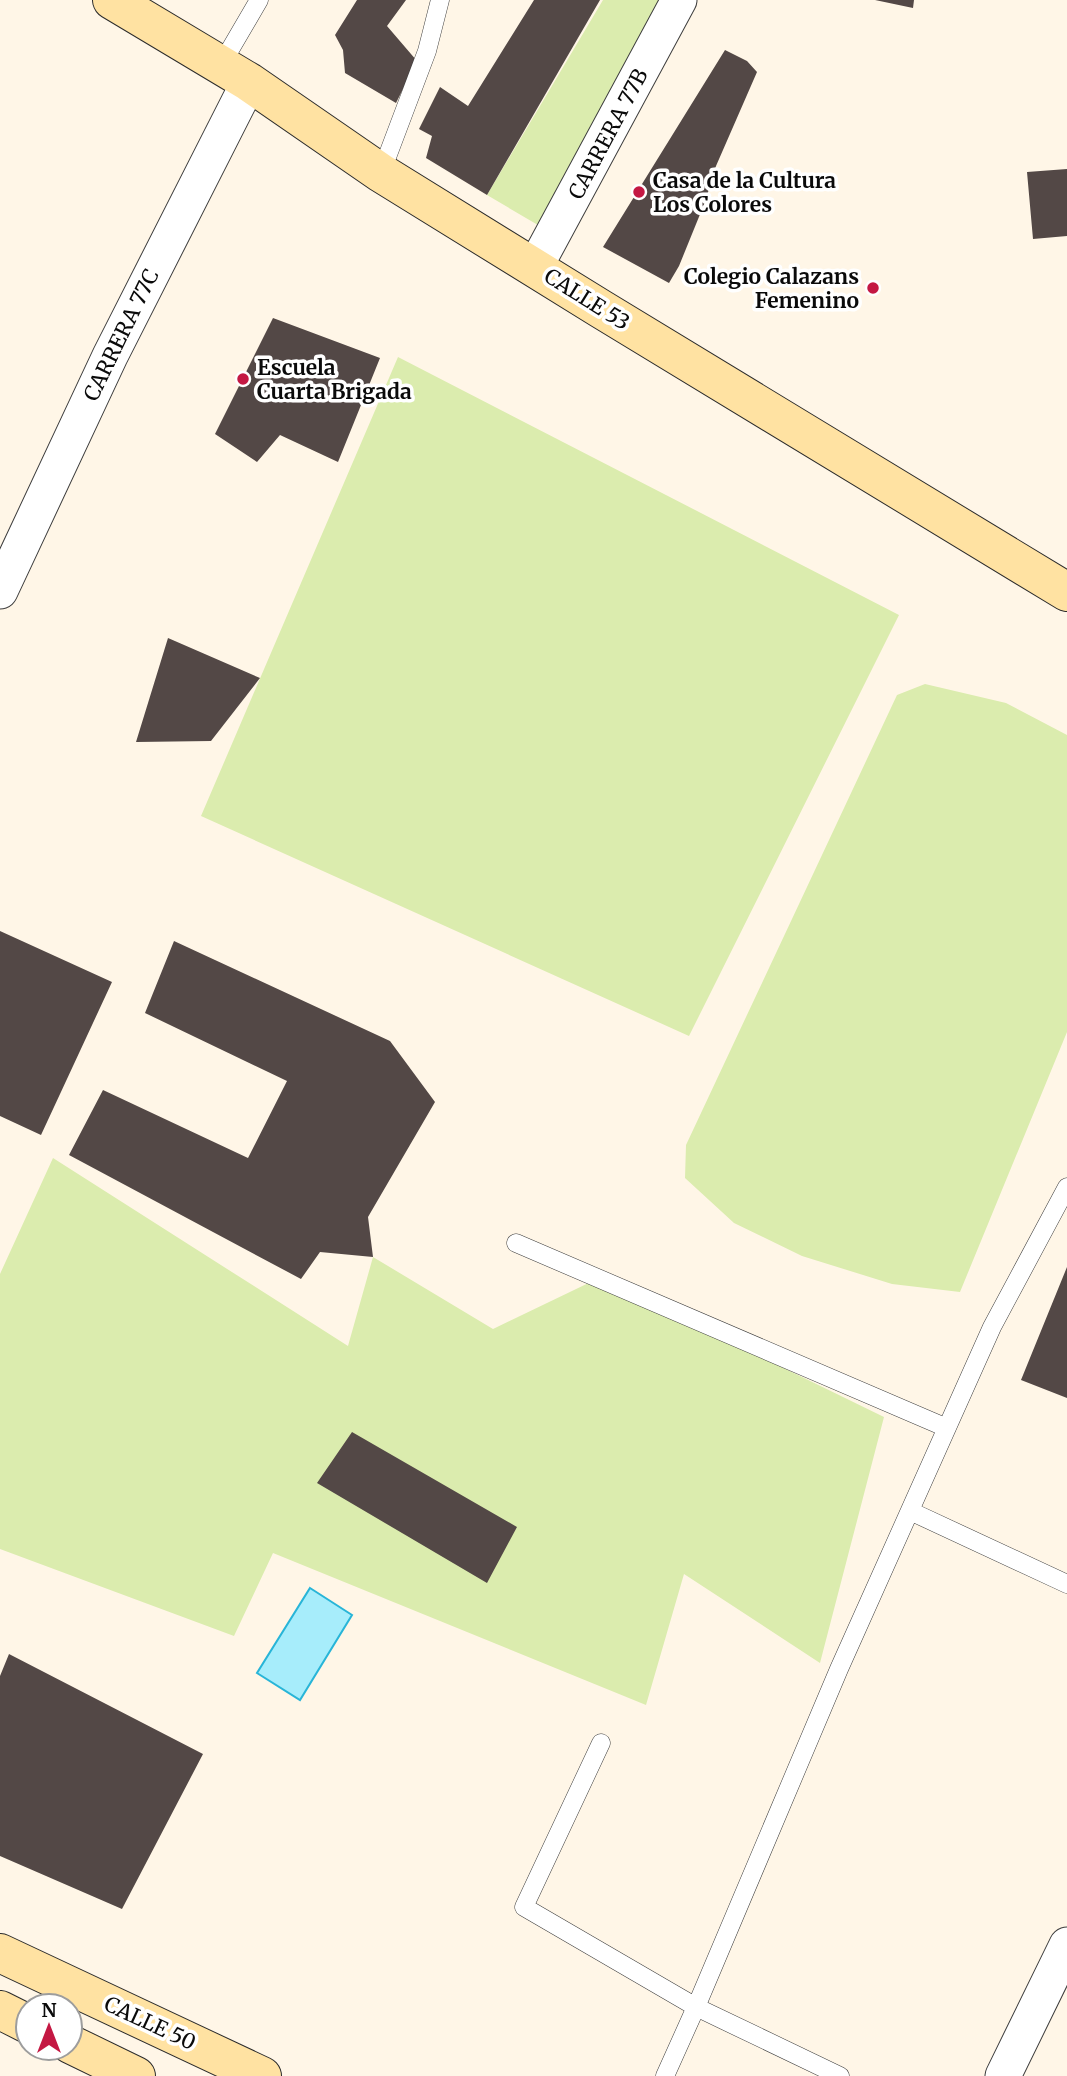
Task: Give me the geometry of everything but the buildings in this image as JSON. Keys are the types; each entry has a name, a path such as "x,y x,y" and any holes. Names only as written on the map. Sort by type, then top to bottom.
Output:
{"street":[{"name":"CALLE 53","path":"112,0 235,74 381,173 1067,592"},
{"name":"CARRERA 77B","path":"535,267 679,0"},
{"name":"CARRERA 77C","path":"0,591 110,356 235,74"},
{"path":"1003,2076 1067,1945"},
{"name":"CALLE 50","path":"0,1953 262,2076"},
{"path":"84,2051 136,2076"}],"lane":[{"path":"235,74 259,0"},
{"path":"381,173 427,51 440,0"},
{"path":"665,2076 992,1327 1067,1187"},
{"path":"516,1243 947,1428"},
{"path":"910,1511 1067,1584"},
{"path":"601,1743 524,1906 696,2007 839,2076"}],"green space":[{"path":"603,0 663,0 543,228 487,195"},
{"path":"398,357 899,615 689,1036 201,816"},
{"path":"925,684 1006,703 1067,735 1067,1032 960,1292 892,1284 802,1256 734,1223 685,1178 686,1145 897,695"},
{"path":"53,1158 348,1346 373,1257 493,1329 599,1278 884,1417 820,1663 684,1574 646,1705 273,1553 234,1636 0,1549 0,1274"}],"water":[{"path":"310,1588 352,1615 300,1700 257,1673"}],"place":[{"name":"Casa de la Cultura Los Colores","path":"639,192"},
{"name":"Colegio Calazans Femenino","path":"873,288"},
{"name":"Escuela Cuarta Brigada","path":"243,379"}]}
